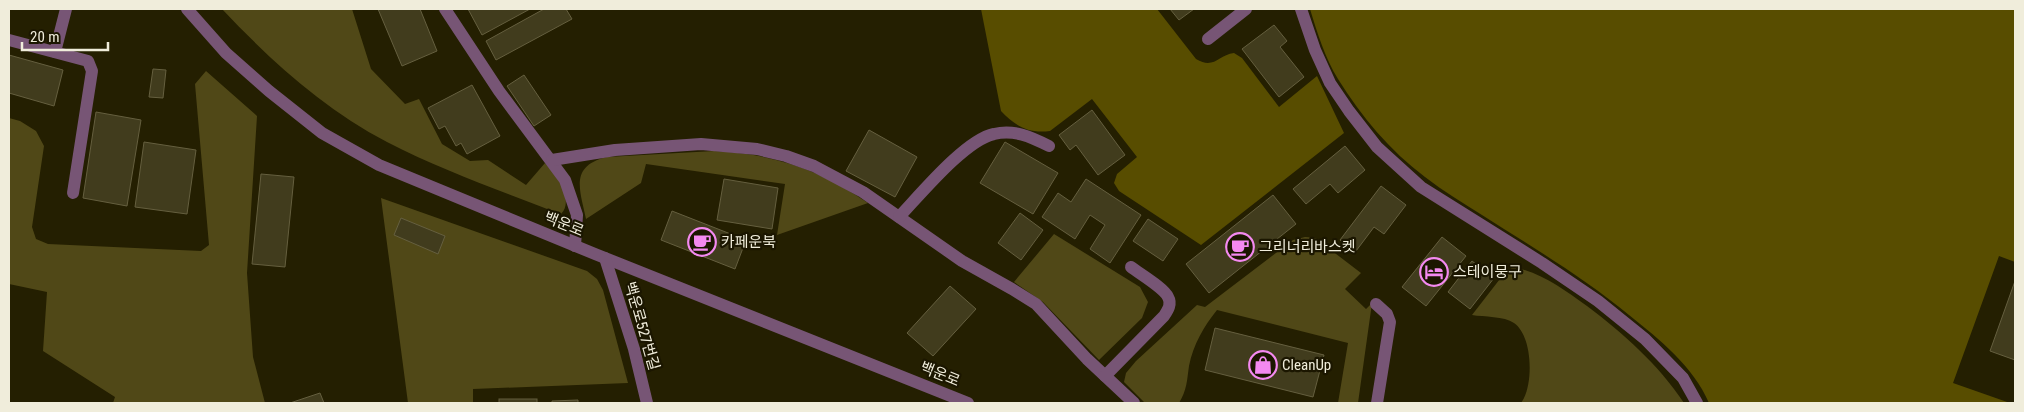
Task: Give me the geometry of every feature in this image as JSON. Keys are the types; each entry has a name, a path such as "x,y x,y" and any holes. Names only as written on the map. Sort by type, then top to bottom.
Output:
{"street":[{"path":"55,52 66,9"},
{"name":"백운로","path":"187,9 226,53 269,91 322,133 379,166 968,403"},
{"path":"445,9 499,91 565,180 577,214 575,246"},
{"path":"1208,40 1246,9"},
{"path":"1301,9 1315,50 1330,82 1348,111 1377,146 1421,187 1542,263 1598,301 1645,339 1683,378 1697,403"},
{"path":"9,40 88,61 92,71 74,193"},
{"path":"899,217 957,158 974,143 992,134 1010,132 1029,136 1049,146"},
{"path":"552,160 615,150 701,144 757,149 786,156 814,166 863,192 962,262 1036,304 1105,376 1134,403"},
{"name":"백운로527번길","path":"605,258 634,349 647,403"},
{"path":"1105,376 1164,316 1170,307 1169,298 1164,292 1131,267"},
{"path":"1376,304 1387,314 1390,322 1377,403"}],"shaded area":[{"path":"222,9 352,9 371,69 405,104 419,99 442,144 470,161 488,160 526,185 545,163 558,177 563,188 566,197 564,211 561,214 555,212 449,171 407,152 364,129 299,82 259,47"},
{"path":"981,9 1157,9 1196,59 1207,63 1234,53 1242,58 1279,107 1317,76 1344,133 1201,245 1119,191 1114,183 1117,174 1137,157 1092,99 1050,131 1042,132 1023,128 1001,111"},
{"path":"1310,9 2015,9 2015,262 1999,256 1953,383 2010,403 1709,403 1694,377 1675,354 1612,301 1439,187 1400,156 1366,119 1333,71 1325,54"},
{"path":"206,71 257,116 247,273 253,357 265,403 113,403 115,397 43,351 47,292 9,284 9,118 20,121 36,131 44,146 32,227 36,239 48,244 201,251 209,245 195,84"},
{"path":"714,151 756,156 795,165 832,181 868,203 777,235 785,184 646,164 641,183 586,219 581,198 580,180 587,166 595,161 607,157"},
{"path":"381,198 587,271 597,279 603,290 628,383 473,389 473,403 408,403"},
{"path":"1054,234 1140,287 1148,302 1142,318 1099,360 1043,302 1014,282"},
{"path":"1305,237 1320,240 1361,273 1345,289 1366,309 1372,303 1358,403 1338,403 1348,343 1217,310 1203,329 1196,343 1185,389 1179,403 1145,403 1124,382 1126,373 1136,361 1197,305 1205,307 1293,240"},
{"path":"1513,267 1533,273 1552,282 1601,317 1652,363 1684,403 1521,403 1528,385 1530,362 1525,339 1520,329 1514,323 1505,319 1472,315 1503,275"}],"building":[{"path":"378,9 420,9 437,51 402,66"},
{"path":"468,9 530,9 482,35"},
{"path":"544,9 566,9 572,19 496,60 486,41"},
{"path":"1170,9 1194,9 1179,20"},
{"path":"1274,25 1287,41 1280,47 1304,77 1279,97 1242,49"},
{"path":"9,55 63,70 54,106 9,93"},
{"path":"153,69 166,70 163,98 149,97"},
{"path":"524,75 551,115 534,126 507,86"},
{"path":"472,85 500,136 467,154 461,143 456,146 445,126 439,129 428,108"},
{"path":"1092,110 1125,155 1098,175 1076,145 1070,150 1059,135"},
{"path":"96,112 141,120 127,206 83,198"},
{"path":"869,130 917,157 895,197 846,171"},
{"path":"144,142 196,150 187,214 135,207"},
{"path":"1005,142 1058,173 1033,214 980,183"},
{"path":"1345,146 1365,170 1338,193 1330,184 1306,204 1293,189"},
{"path":"261,174 294,177 285,267 252,264"},
{"path":"724,179 778,188 772,229 717,220"},
{"path":"1086,179 1141,215 1110,263 1090,249 1105,225 1090,215 1075,239 1042,217 1058,193 1071,202"},
{"path":"1381,186 1406,205 1384,234 1374,227 1356,251 1340,240"},
{"path":"1273,195 1296,224 1209,293 1186,264"},
{"path":"672,211 746,240 735,269 661,240"},
{"path":"1020,213 1043,230 1021,260 998,243"},
{"path":"401,218 445,236 438,254 394,235"},
{"path":"1148,219 1178,239 1163,261 1133,241"},
{"path":"1442,237 1466,256 1426,306 1402,287"},
{"path":"1472,261 1494,278 1470,309 1448,292"},
{"path":"2015,281 2015,360 1990,351"},
{"path":"950,286 976,309 933,356 907,333"},
{"path":"1215,328 1324,355 1313,397 1205,370"},
{"path":"320,393 324,403 290,403"},
{"path":"499,399 537,399 537,403 499,403"},
{"path":"578,400 578,403 552,403 552,401"}],"place":[{"name":"카페운북","path":"702,242"},
{"name":"그리너리바스켓","path":"1240,247"},
{"name":"스테이뭉구","path":"1434,272"},
{"name":"CleanUp","path":"1263,365"}]}
